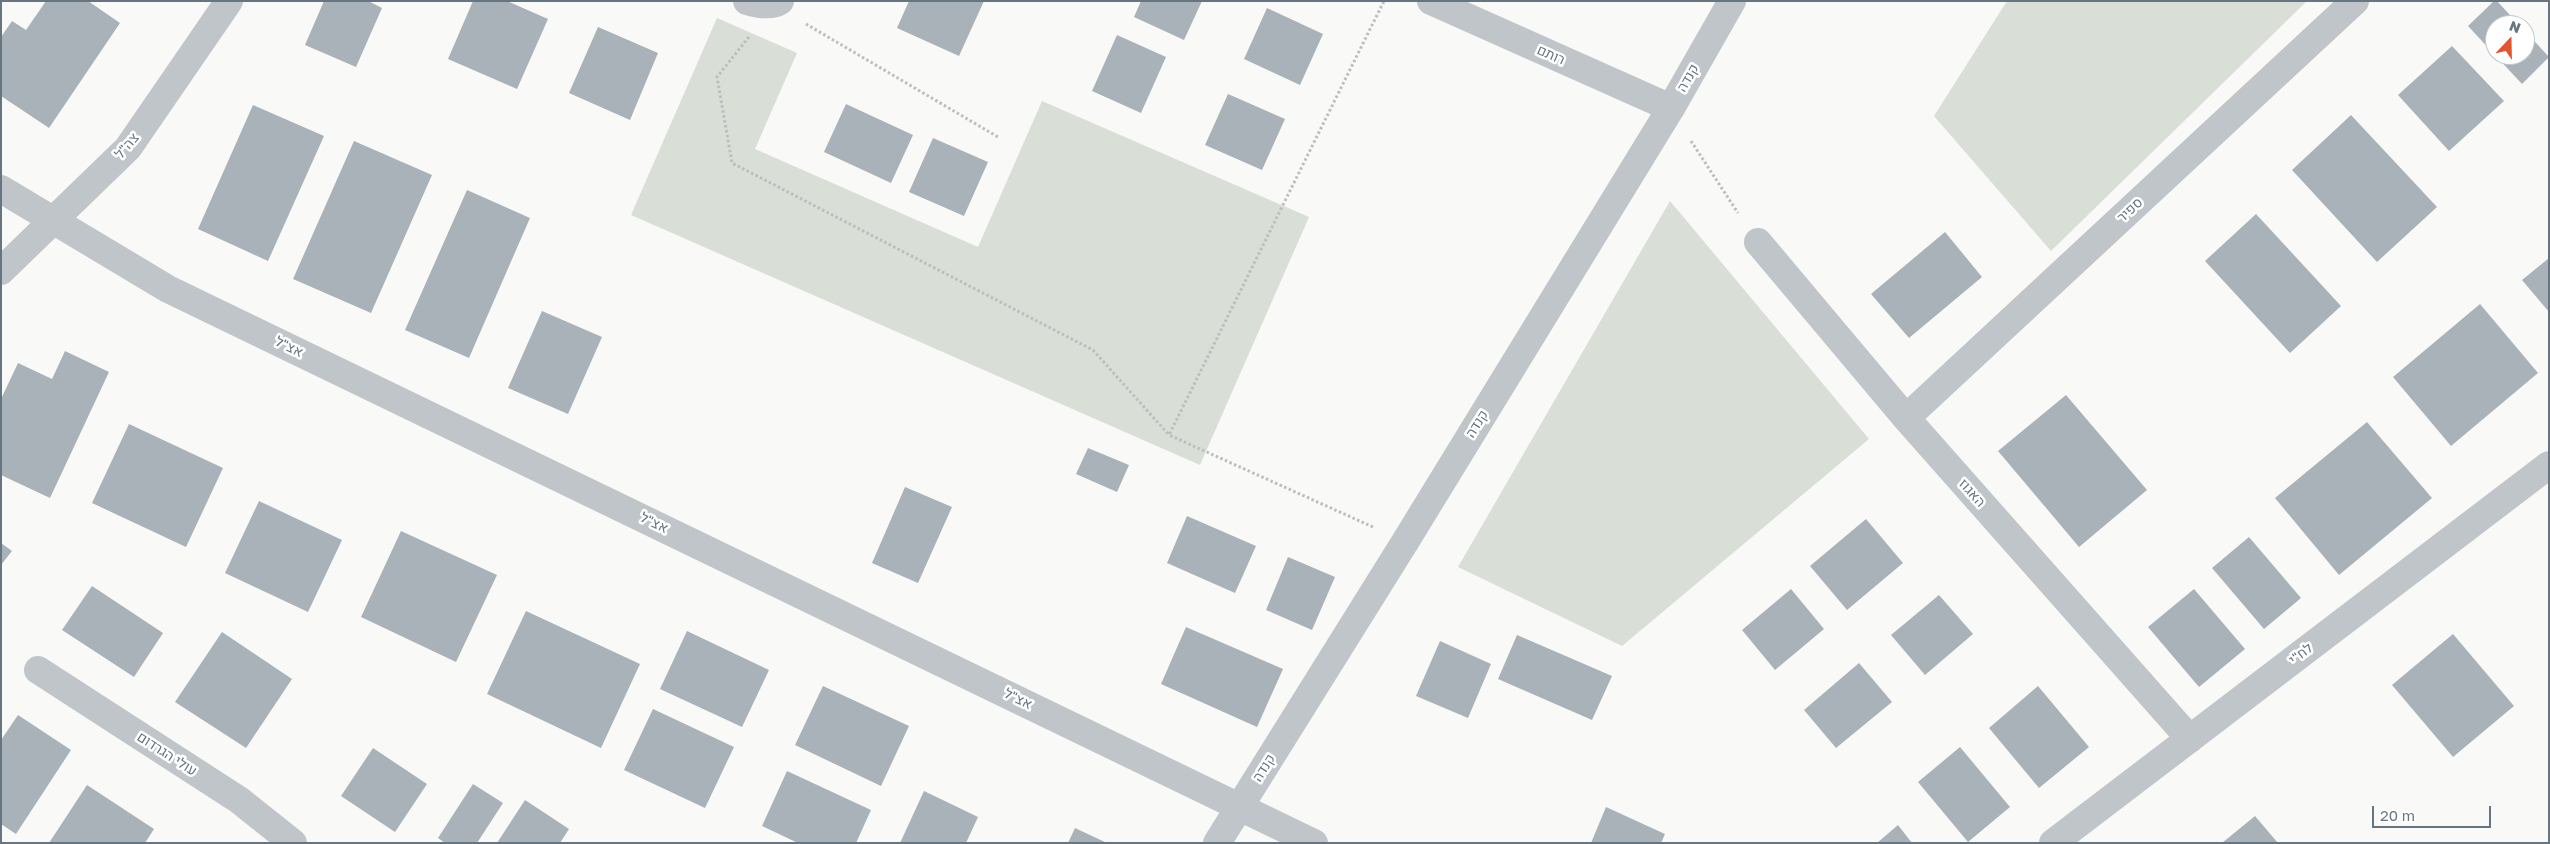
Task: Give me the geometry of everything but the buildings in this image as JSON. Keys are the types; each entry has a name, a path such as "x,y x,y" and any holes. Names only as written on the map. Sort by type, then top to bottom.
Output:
{"street":[{"name":"צה\"ל","path":"1,272 128,148 229,1"},
{"path":"747,1 757,4 778,3"},
{"name":"רותם","path":"1432,1 1671,108"},
{"name":"קנדה","path":"1216,843 1405,542 1671,108 1732,1"},
{"name":"ספיר","path":"1906,418 2355,1"},
{"name":"אצ\"ל","path":"1,189 168,289 1314,843"},
{"name":"האגוז","path":"1758,242 1906,418 2190,739"},
{"name":"לח\"י","path":"2053,843 2549,465"},
{"name":"עולי הגרדום","path":"38,670 239,800 293,843"}],"path":[{"path":"1169,435 1384,1"},
{"path":"998,137 831,40 778,3 717,77 732,163 1093,350 1169,435 1405,542"},
{"path":"1671,108 1711,175 1758,242"}],"shaded area":[{"path":"2007,1 2307,1 2051,251 1934,116"},
{"path":"717,18 797,53 755,149 978,247 1042,101 1309,217 1200,465 631,215"},
{"path":"1670,201 1869,439 1622,646 1458,567"}]}
